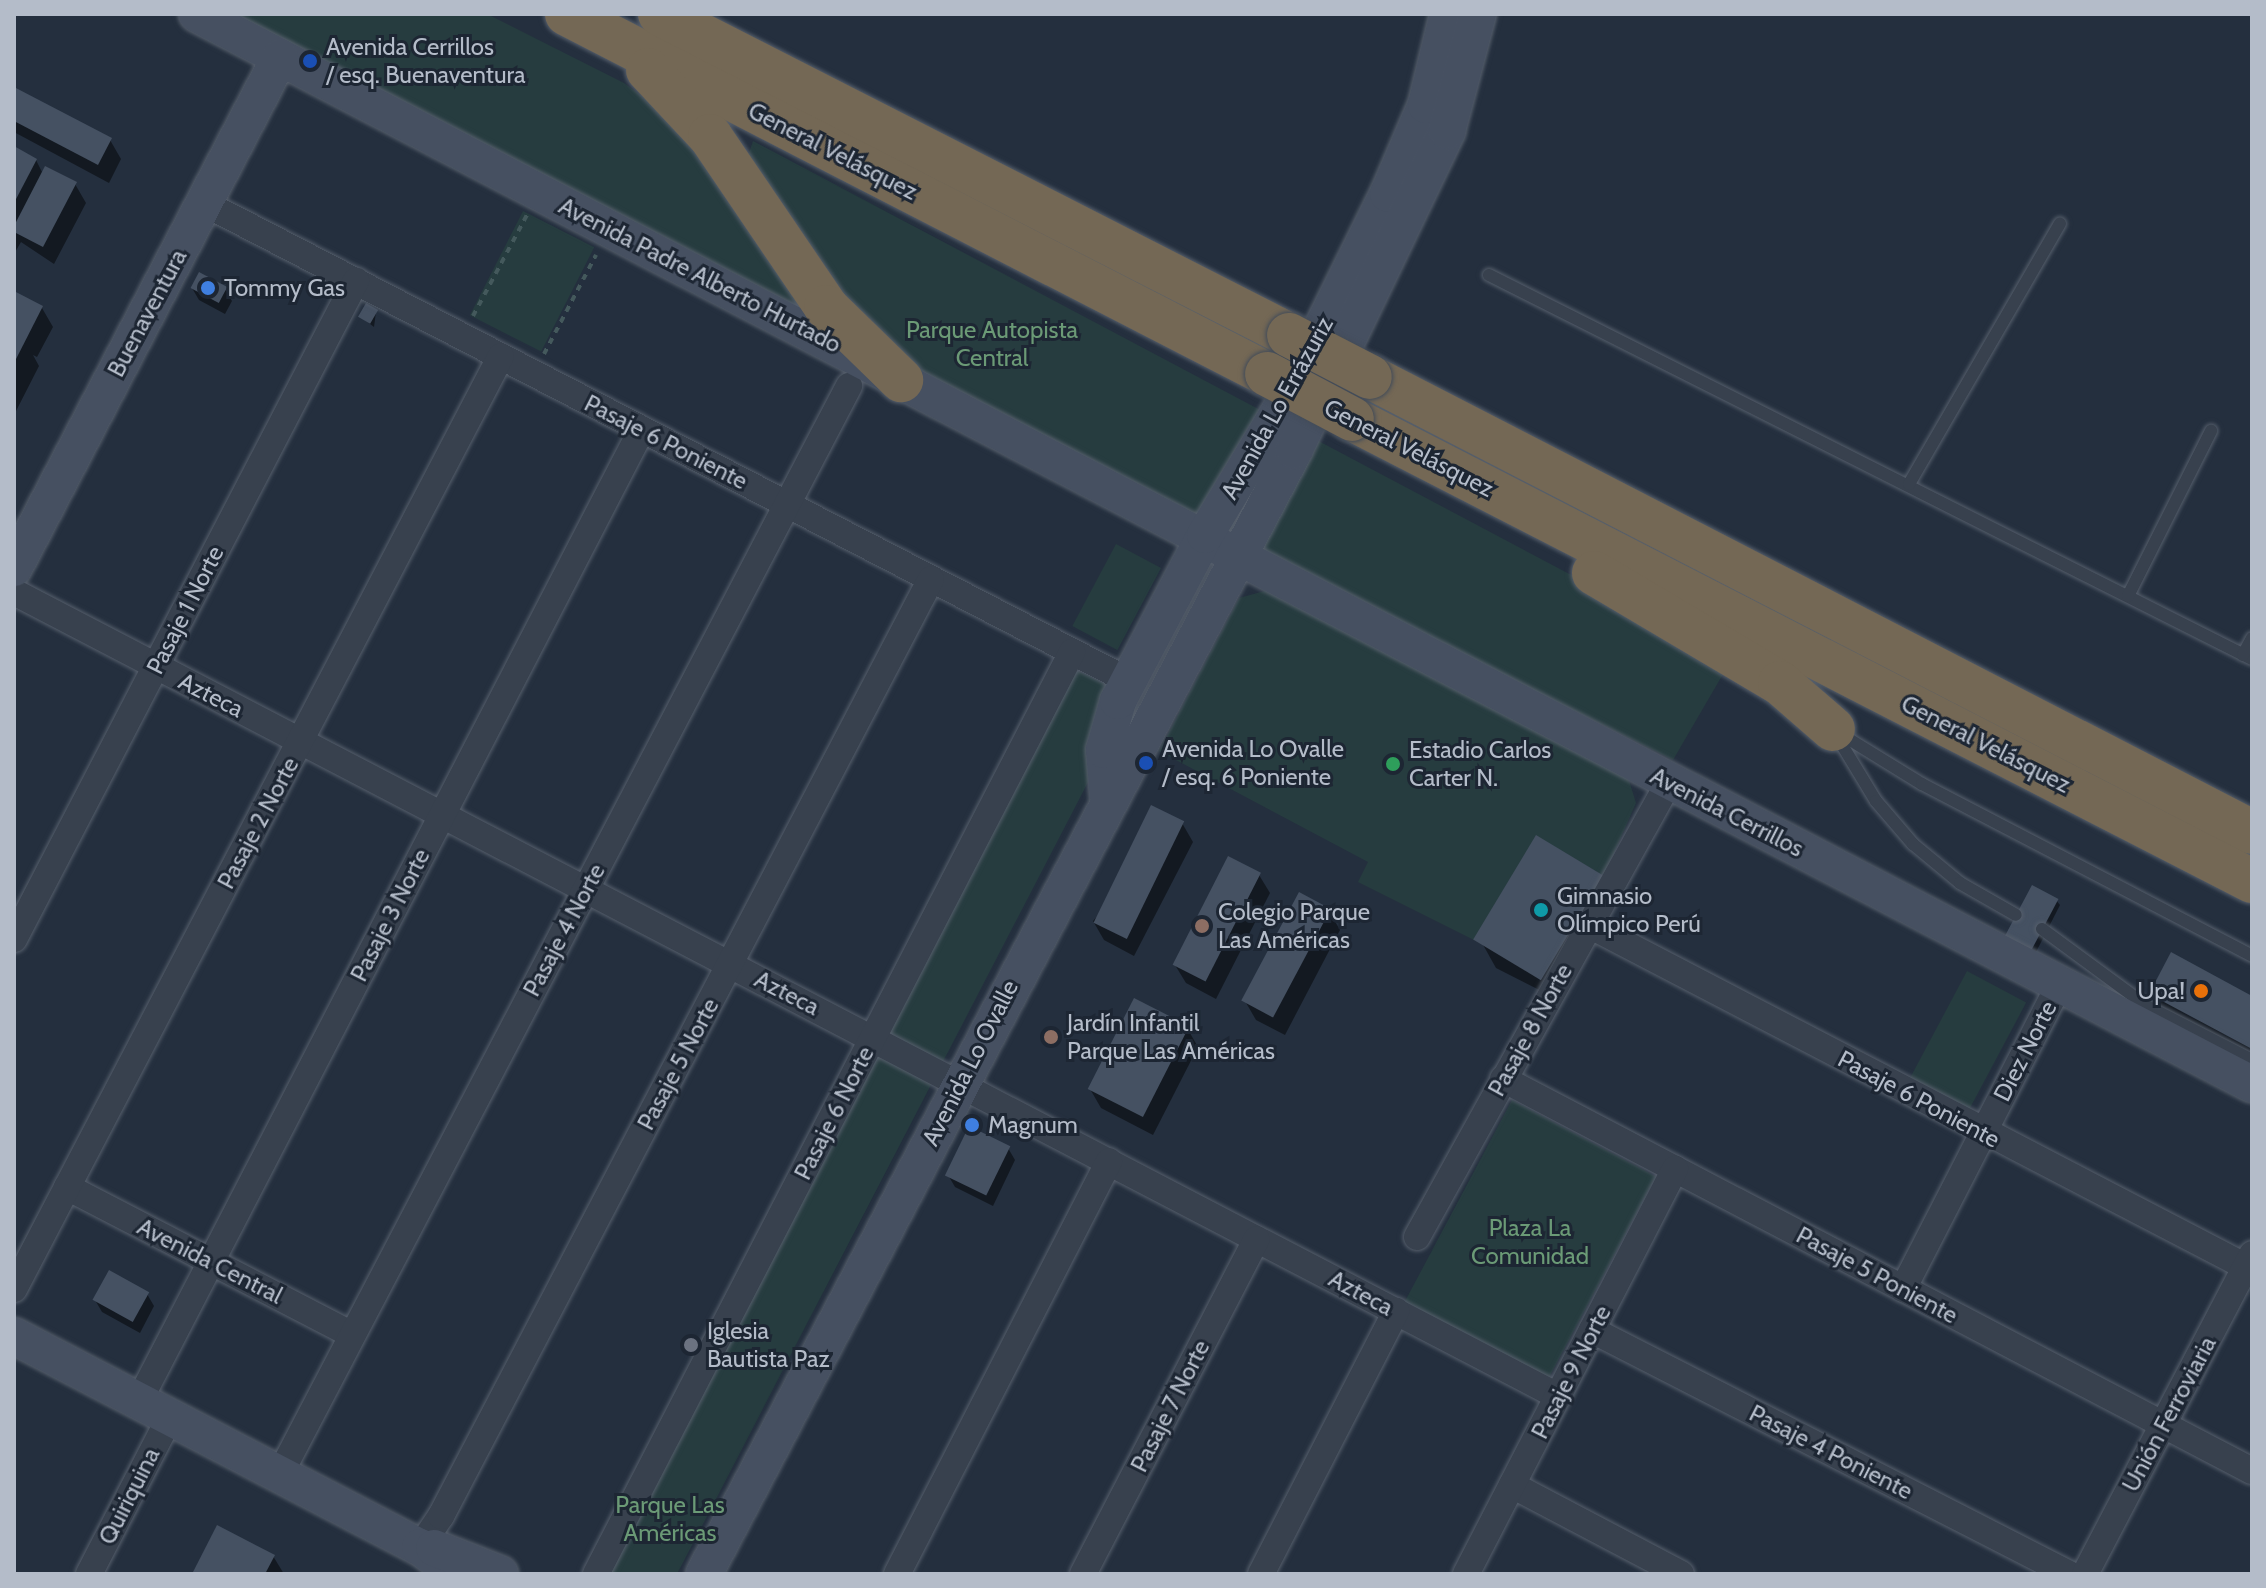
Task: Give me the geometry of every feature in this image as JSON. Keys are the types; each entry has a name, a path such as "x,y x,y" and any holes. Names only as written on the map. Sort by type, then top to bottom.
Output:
{"highway":[{"name":"General Velásquez","path":"660,14 2252,832"},
{"name":"General Velásquez","path":"581,22 2252,881"},
{"path":"581,22 684,106 826,307 901,380"},
{"path":"1432,459 1581,566 1780,683 1833,729"}],"main road":[{"name":"Avenida Padre Alberto Hurtado","path":"197,14 1205,535"},
{"name":"Avenida Lo Errázuriz","path":"1108,797 1104,750 1129,681 1205,535 1289,395 1388,194 1426,105 1448,14"},
{"name":"Avenida Lo Errázuriz","path":"1237,552 1294,451 1430,170 1461,91 1478,14"},
{"name":"Buenaventura","path":"14,568 280,57"},
{"name":"Avenida Cerrillos","path":"1205,535 1669,782 2252,1084"},
{"name":"Avenida Lo Ovalle","path":"704,1574 1237,552"},
{"path":"14,1336 420,1547 456,1574"},
{"path":"420,1547 457,1553 500,1574"}],"street":[{"name":"Pasaje 6 Poniente","path":"204,203 1129,681"},
{"name":"Pasaje 1 Norte","path":"14,939 356,281"},
{"name":"Pasaje 2 Norte","path":"14,1289 501,356"},
{"name":"Pasaje 4 Norte","path":"280,1474 849,386"},
{"name":"Pasaje 3 Norte","path":"155,1409 211,1262 642,429"},
{"name":"Pasaje 5 Norte","path":"420,1547 441,1516 931,579"},
{"name":"Azteca","path":"14,592 1558,1396"},
{"name":"Pasaje 6 Norte","path":"596,1574 1072,652"},
{"name":"Pasaje 8 Norte","path":"1417,1237 1669,782"},
{"name":"Pasaje 6 Poniente","path":"1589,925 1983,1133 2250,1263"},
{"name":"Diez Norte","path":"1903,1289 2060,984"},
{"name":"Pasaje 5 Poniente","path":"1503,1079 2252,1471"},
{"path":"897,1574 1109,1161"},
{"name":"Pasaje 9 Norte","path":"1466,1574 1675,1169"},
{"name":"Avenida Central","path":"67,1187 352,1335"},
{"name":"Pasaje 7 Norte","path":"1083,1574 1257,1239"},
{"name":"Unión Ferroviaria","path":"2085,1574 2250,1263"},
{"path":"1261,1574 1396,1311"},
{"name":"Pasaje 4 Poniente","path":"1592,1330 2069,1574"},
{"name":"Quiriquina","path":"89,1574 155,1409"},
{"path":"1512,1485 1681,1574"}],"lane":[{"path":"1909,484 2060,224"},
{"path":"1489,275 2248,657 2252,638"},
{"path":"2128,596 2211,431"},
{"path":"1833,729 1860,778 1913,844 1960,883 2016,915"},
{"path":"1833,729 1922,784 2252,956"},
{"path":"2042,929 2147,1006 2252,1060"}],"path":[{"path":"462,336 531,207"},
{"path":"534,373 601,244"}],"green space":[{"path":"228,14 487,14 624,83 669,116 822,329"},
{"name":"Parque Autopista Central","path":"753,141 1609,595 1726,669 1673,760 969,408 874,345 746,162"},
{"path":"523,211 594,247 541,352 470,315"},
{"path":"1116,544 1161,568 1117,650 1072,626"},
{"name":"Estadio Carlos Carter N.","path":"1276,588 1628,777 1636,803 1604,876 1536,836 1480,943 1358,882 1368,862 1159,751 1239,598"},
{"name":"Parque Las Américas","path":"1076,670 1112,687 1098,763 677,1574 606,1574"},
{"path":"1967,971 2026,1002 1969,1109 1910,1078"},
{"name":"Plaza La Comunidad","path":"1512,1100 1656,1177 1547,1381 1403,1305"}],"building":[{"path":"14,87 112,138 98,165 14,121"},
{"path":"14,146 37,159 14,203"},
{"path":"45,166 77,182 43,247 14,232 14,226"},
{"name":"Tommy Gas","path":"199,272 227,287 219,303 191,288"},
{"path":"14,291 43,306 14,363"},
{"path":"366,303 378,310 370,324 358,317"},
{"path":"1151,805 1184,821 1127,939 1094,923"},
{"name":"Gimnasio Olímpico Perú","path":"1536,835 1604,876 1541,980 1473,940"},
{"path":"1228,856 1261,873 1206,982 1173,965"},
{"path":"2032,885 2058,899 2030,952 2004,938"},
{"path":"1299,892 1331,909 1273,1018 1241,1001"},
{"path":"2171,952 2252,996 2252,1049 2149,994"},
{"path":"1134,998 1189,1026 1143,1117 1088,1089"},
{"path":"969,1126 1010,1146 986,1196 945,1175"},
{"path":"109,1270 149,1292 133,1322 93,1300"},
{"path":"217,1525 275,1555 265,1574 192,1574"}],"place":[{"name":"Avenida Cerrillos / esq. Buenaventura","path":"310,61"},
{"name":"Tommy Gas","path":"208,288"},
{"name":"Avenida Lo Ovalle / esq. 6 Poniente","path":"1146,763"},
{"name":"Estadio Carlos Carter N.","path":"1393,764"},
{"name":"Gimnasio Olímpico Perú","path":"1541,910"},
{"name":"Colegio Parque Las Américas","path":"1202,926"},
{"name":"Upa!","path":"2201,991"},
{"name":"Jardín Infantil Parque Las Américas","path":"1051,1037"},
{"name":"Magnum","path":"972,1125"},
{"name":"Iglesia Bautista Paz","path":"691,1345"}]}
